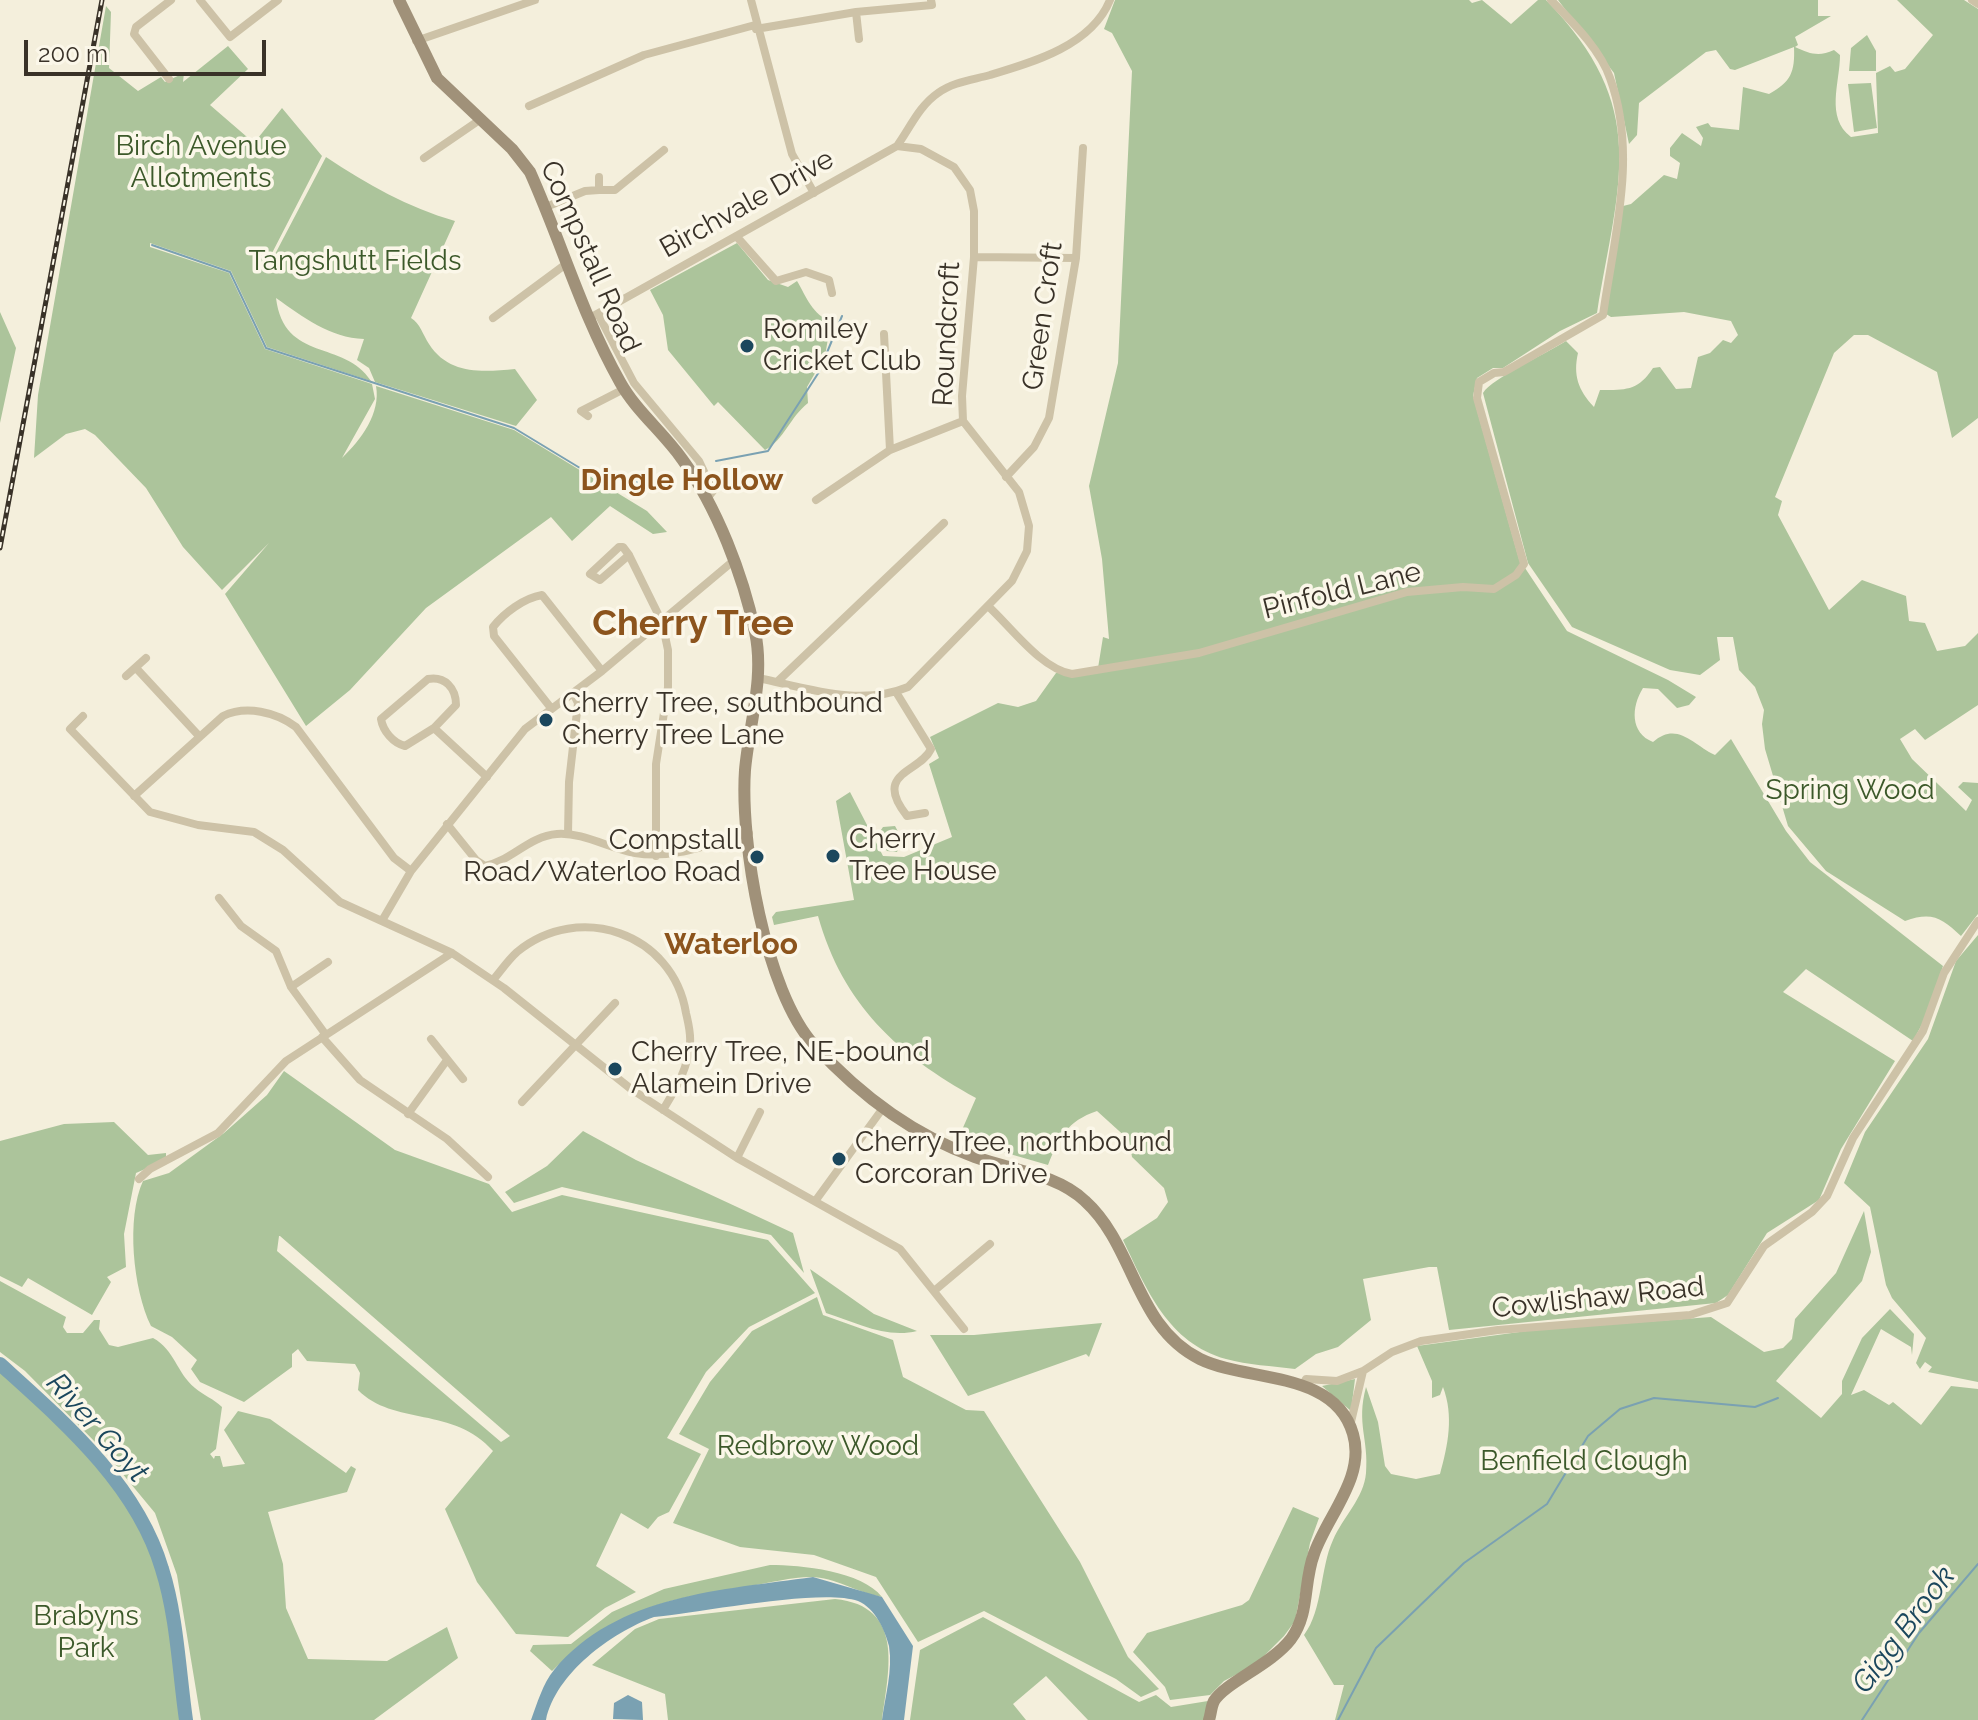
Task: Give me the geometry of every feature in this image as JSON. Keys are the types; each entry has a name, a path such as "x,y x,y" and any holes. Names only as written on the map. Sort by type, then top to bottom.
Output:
{"main road":[{"name":"Compstall Road","path":"399,0 416,41 437,78 481,119 530,172 566,264 624,389 683,459 706,500 732,562 754,626 758,678 745,774 749,833 765,935 789,1009 800,1029 883,1108 972,1156 1067,1187 1099,1217 1153,1316 1182,1349 1227,1370 1302,1386 1332,1404 1350,1426"},
{"path":"1209,1720 1214,1700 1281,1652 1303,1619 1312,1557 1343,1496 1356,1459 1350,1426"}],"street":[{"path":"169,79 134,34 136,27 171,0"},
{"path":"200,0 230,37 278,0"},
{"path":"416,41 535,0"},
{"path":"751,0 792,154 814,193"},
{"path":"529,106 644,55 756,27 856,12 932,5 931,0"},
{"name":"Birchvale Drive","path":"593,317 897,146 917,116 939,92 961,82 1005,70 1075,41 1103,17 1110,0"},
{"name":"Pinfold Lane","path":"988,606 1049,664 1061,672 1072,674 1199,653 1407,592 1463,587 1494,589 1516,575 1524,564 1477,398 1479,382 1494,373 1504,372 1603,315 1626,146 1610,77 1577,28 1551,0"},
{"path":"1972,0 1978,4"},
{"path":"856,12 859,39"},
{"path":"424,158 481,119"},
{"name":"Roundcroft","path":"758,678 858,697 896,692 923,674 988,606 1016,574 1028,543 1026,508 963,421 962,396 974,257 974,211 965,178 933,155 910,145 897,146"},
{"name":"Green Croft","path":"1006,477 1034,447 1049,418 1076,258 1083,148"},
{"path":"546,207 585,191 615,190 664,150"},
{"path":"599,177 599,190"},
{"path":"737,237 776,281 814,272 829,280 832,293"},
{"path":"974,257 1076,258"},
{"path":"493,318 566,264"},
{"name":"Compstall Road","path":"593,317 634,383 699,461 713,491 706,500"},
{"path":"884,334 890,450"},
{"path":"581,414 624,389"},
{"path":"816,500 890,450 963,421"},
{"path":"777,682 944,523"},
{"path":"629,555 600,580 590,574 619,547 623,547 629,555 662,622 669,667 656,764 656,856"},
{"path":"383,919 411,871 525,729 602,671 732,562"},
{"path":"551,708 494,636 493,627 498,620 532,597 542,595 602,671"},
{"path":"126,676 146,658"},
{"path":"136,668 199,736"},
{"path":"437,677 446,681 456,696 456,705 434,728 405,746 397,744 382,727 381,719 428,679 437,677"},
{"path":"896,692 931,749 928,756 899,775 896,785 898,797 907,816 925,813"},
{"path":"568,834 569,782 578,703 573,693"},
{"path":"134,796 199,736 231,712 256,711 283,718 305,738 394,858 411,871"},
{"path":"83,716 70,729 150,812 198,825 254,832 283,850 340,902 452,953 493,980 575,1046 663,1110 737,1158 900,1249 964,1329"},
{"path":"434,728 487,777"},
{"path":"447,824 485,866 529,841 568,834 633,853 656,856 676,854 749,833"},
{"path":"219,898 241,926 276,951 291,987 324,1036 360,1080 447,1139 488,1177"},
{"name":"Cowlishaw Road","path":"1302,1386 1306,1379 1337,1381 1363,1371 1392,1352 1421,1341 1498,1330 1690,1315 1727,1303 1764,1246 1812,1212 1827,1196 1853,1138 1914,1047 1929,1017 1944,973 1978,921"},
{"path":"493,980 516,952 541,939 575,928 614,930 655,950 683,990 691,1041 682,1079 663,1110"},
{"path":"139,1179 150,1169 218,1133 286,1061 452,953"},
{"path":"291,987 328,962"},
{"path":"522,1102 615,1003"},
{"path":"431,1039 463,1079"},
{"path":"408,1114 447,1060"},
{"path":"816,1200 883,1108"},
{"path":"737,1158 760,1112"},
{"path":"934,1291 990,1244"},
{"path":"1350,1426 1363,1371"}],"green space":[{"path":"1115,0 1469,0 1472,3 1482,0 1511,24 1538,0 1546,0 1579,39 1601,76 1614,111 1619,147 1613,223 1597,313 1560,331 1503,368 1493,368 1477,378 1473,396 1519,559 1567,631 1696,697 1689,705 1677,708 1658,689 1643,688 1636,703 1635,719 1645,738 1653,742 1662,736 1677,734 1715,755 1731,739 1786,831 1810,862 1943,966 1927,1015 1913,1041 1806,969 1783,992 1895,1061 1841,1149 1819,1200 1767,1233 1728,1295 1716,1303 1449,1330 1437,1267 1429,1267 1363,1279 1371,1320 1338,1347 1316,1354 1295,1369 1234,1361 1206,1351 1174,1328 1162,1312 1123,1240 1157,1218 1168,1202 1164,1188 1132,1157 1129,1140 1097,1111 1071,1125 1048,1165 958,1139 976,1098 922,1064 877,1024 842,976 818,916 774,925 772,917 776,912 854,900 836,801 850,792 883,856 904,857 952,837 929,764 939,758 930,737 998,703 1018,707 1036,701 1056,673 1098,668 1103,637 1109,639 1102,559 1089,486 1118,363 1132,71 1112,33 1104,29"},
{"name":"Spring Wood","path":"1558,0 1818,0 1818,16 1831,16 1795,37 1798,45 1795,47 1814,54 1834,50 1840,55 1836,110 1843,129 1851,137 1878,133 1876,73 1890,66 1895,72 1905,69 1933,35 1897,0 1964,0 1978,9 1978,418 1952,438 1937,372 1868,335 1854,335 1834,353 1775,497 1782,501 1778,515 1829,610 1862,580 1906,596 1909,621 1925,623 1937,651 1965,646 1978,633 1978,705 1925,740 1915,729 1900,739 1912,759 1966,811 1972,800 1958,787 1963,782 1978,783 1978,914 1961,936 1936,918 1905,921 1826,871 1788,826 1765,749 1764,710 1755,687 1739,670 1733,637 1717,637 1720,660 1700,675 1670,670 1572,627 1528,563 1483,393 1508,373 1566,341 1578,353 1578,382 1594,407 1600,390 1631,388 1653,368 1660,367 1676,389 1691,388 1698,357 1710,353 1723,340 1731,343 1738,335 1731,321 1684,312 1611,317 1606,314 1623,206 1631,204 1664,175 1677,179 1680,163 1670,156 1670,148 1682,133 1701,146 1703,138 1696,127 1708,123 1711,127 1739,130 1743,87 1769,94 1776,90 1790,75 1794,56 1794,47 1735,70 1730,69 1716,50 1706,52 1639,103 1637,135 1629,144 1614,73"},
{"path":"106,6 111,12 109,68 138,91 161,77 165,82 184,73 183,82 228,46 248,69 210,105 254,143 282,108 322,156 270,257 273,258 326,157 388,194 455,221 411,318 437,354 456,366 479,371 515,369 537,400 516,426 375,382 369,368 357,360 364,339 328,331 276,298 281,319 290,332 302,342 346,359 371,381 267,347 231,271 150,243 150,247 229,273 265,349 372,384 375,399 342,458 368,425 375,406 376,386 514,430 647,511 667,532 653,534 610,506 572,541 551,517 426,608 350,690 306,726 225,594 269,543 222,590 183,547 146,488 95,435 85,429 66,434 34,458 38,395"},
{"path":"1867,35 1876,51 1876,71 1849,71 1851,48"},
{"path":"1871,83 1877,128 1854,132 1848,84"},
{"name":"Romiley Cricket Club","path":"737,243 768,280 788,287 797,281 815,310 831,321 825,356 807,387 808,403 772,446 765,450 718,402 714,406 668,350 663,315 650,290"},
{"path":"0,312 16,348 0,423"},
{"path":"895,826 902,839 897,852 887,851 876,837 883,827"},
{"path":"1978,935 1978,1382 1928,1372 1932,1367 1925,1362 1920,1369 1916,1363 1926,1338 1892,1298 1886,1285 1870,1207 1844,1183 1865,1132 1928,1039 1956,961"},
{"path":"284,1071 395,1150 489,1184 512,1212 562,1195 768,1240 815,1293 749,1327 706,1372 667,1438 701,1454 669,1512 658,1517 648,1529 621,1513 596,1566 636,1592 605,1608 568,1637 516,1634 477,1582 445,1509 493,1451 477,1437 442,1421 372,1401 358,1390 360,1373 355,1364 307,1361 298,1349 292,1354 292,1367 244,1402 200,1382 191,1369 197,1360 172,1337 151,1326 140,1293 134,1254 135,1214 143,1181 169,1173 224,1133 267,1095","holes":["280,1236 510,1436 501,1442 277,1251"]},
{"path":"114,1122 148,1155 166,1153 166,1160 136,1173 124,1234 126,1267 107,1277 111,1282 92,1315 28,1278 22,1287 0,1276 0,1141 64,1124"},
{"path":"583,1131 636,1160 793,1233 804,1273 771,1235 562,1187 514,1203 505,1192 547,1166"},
{"name":"Benfield Clough","path":"1864,1211 1871,1252 1862,1281 1776,1381 1821,1418 1842,1394 1842,1381 1862,1338 1890,1309 1914,1334 1912,1355 1911,1347 1881,1329 1851,1395 1864,1390 1889,1405 1893,1402 1921,1425 1951,1386 1978,1389 1978,1720 1335,1720 1344,1685 1334,1685 1304,1635 1315,1614 1333,1540 1364,1482 1366,1461 1362,1411 1366,1387 1378,1422 1385,1466 1391,1474 1416,1479 1440,1474 1449,1430 1448,1409 1443,1387 1440,1395 1432,1398 1432,1381 1417,1346 1534,1330 1711,1317 1764,1352 1783,1348 1792,1339 1795,1319 1836,1273"},
{"path":"810,1269 874,1314 917,1331 882,1331 826,1313"},
{"path":"0,1281 66,1317 63,1327 67,1333 83,1333 94,1320 100,1320 99,1329 109,1345 118,1347 153,1338 160,1343 189,1382 222,1407 216,1449 210,1454 214,1459 220,1456 223,1467 245,1464 224,1430 238,1411 270,1419 346,1473 351,1466 356,1469 347,1492 268,1512 283,1564 286,1608 308,1659 387,1661 447,1627 458,1658 374,1720 201,1720 177,1575 155,1513 102,1449 25,1371 0,1352"},
{"name":"Redbrow Wood","path":"817,1297 823,1315 893,1340 903,1377 966,1410 984,1411 1080,1562 1128,1657 1159,1689 1141,1697 1116,1679 984,1611 918,1642 876,1577 814,1555 740,1547 673,1523 709,1449 679,1434 710,1382 752,1331"},
{"path":"1102,1323 1089,1357 1086,1354 968,1396 930,1335 974,1335"},
{"name":"Brabyns Park","path":"0,1365 95,1456 135,1509 162,1569 171,1606 186,1720 0,1720"},
{"path":"1355,1379 1351,1411 1322,1386"},
{"path":"1293,1507 1319,1518 1310,1543 1295,1621 1256,1664 1224,1681 1210,1695 1170,1700 1165,1687 1133,1652 1147,1633 1242,1605 1249,1600"},
{"path":"770,1565 814,1568 846,1575 873,1588 882,1597 820,1578 788,1579 691,1596 643,1610 599,1633 552,1671 530,1651 533,1645 571,1644 612,1612 664,1589"},
{"path":"835,1599 857,1604 873,1614 882,1627 889,1661 882,1720 668,1720 665,1694 592,1665 635,1629 659,1619"},
{"path":"983,1617 1139,1702 1156,1695 1171,1707 1208,1701 1204,1720 1088,1720 1046,1676 1013,1704 1026,1720 910,1720 920,1650"}],"water":[{"path":"813,1577 882,1597 913,1646 904,1720 882,1720 890,1655 885,1633 874,1614 858,1601 817,1597 654,1617 637,1624 604,1644 573,1671 561,1686 546,1720 531,1720 543,1687 554,1670 580,1645 608,1625 673,1600 743,1586"},
{"path":"628,1695 642,1702 643,1720 613,1719 614,1703"}],"waterway":[{"path":"152,245 230,272 266,348 514,428 608,485 625,474 645,487"},
{"path":"716,461 768,451 819,372 842,316"},
{"name":"River Goyt","path":"0,1364 95,1456 135,1509 162,1569 171,1606 186,1720"},
{"path":"1338,1720 1376,1648 1464,1563 1547,1504 1588,1436 1620,1409 1654,1398 1755,1407 1778,1398"},
{"name":"Gigg Brook","path":"1862,1720 1919,1633 1978,1564"}],"railway":[{"path":"0,548 102,0"}],"place":[{"name":"Romiley Cricket Club","path":"747,346"},
{"name":"Cherry Tree, southbound Cherry Tree Lane","path":"546,720"},
{"name":"Cherry Tree House","path":"833,856"},
{"name":"Compstall Road/Waterloo Road","path":"757,857"},
{"name":"Cherry Tree, NE-bound Alamein Drive","path":"615,1069"},
{"name":"Cherry Tree, northbound Corcoran Drive","path":"839,1159"}],"district":[{"name":"Dingle Hollow","path":"682,481"},
{"name":"Cherry Tree","path":"693,624"},
{"name":"Waterloo","path":"731,945"}],"park label":[{"name":"Birch Avenue Allotments","path":"201,163"},
{"name":"Tangshutt Fields","path":"355,262"}]}
